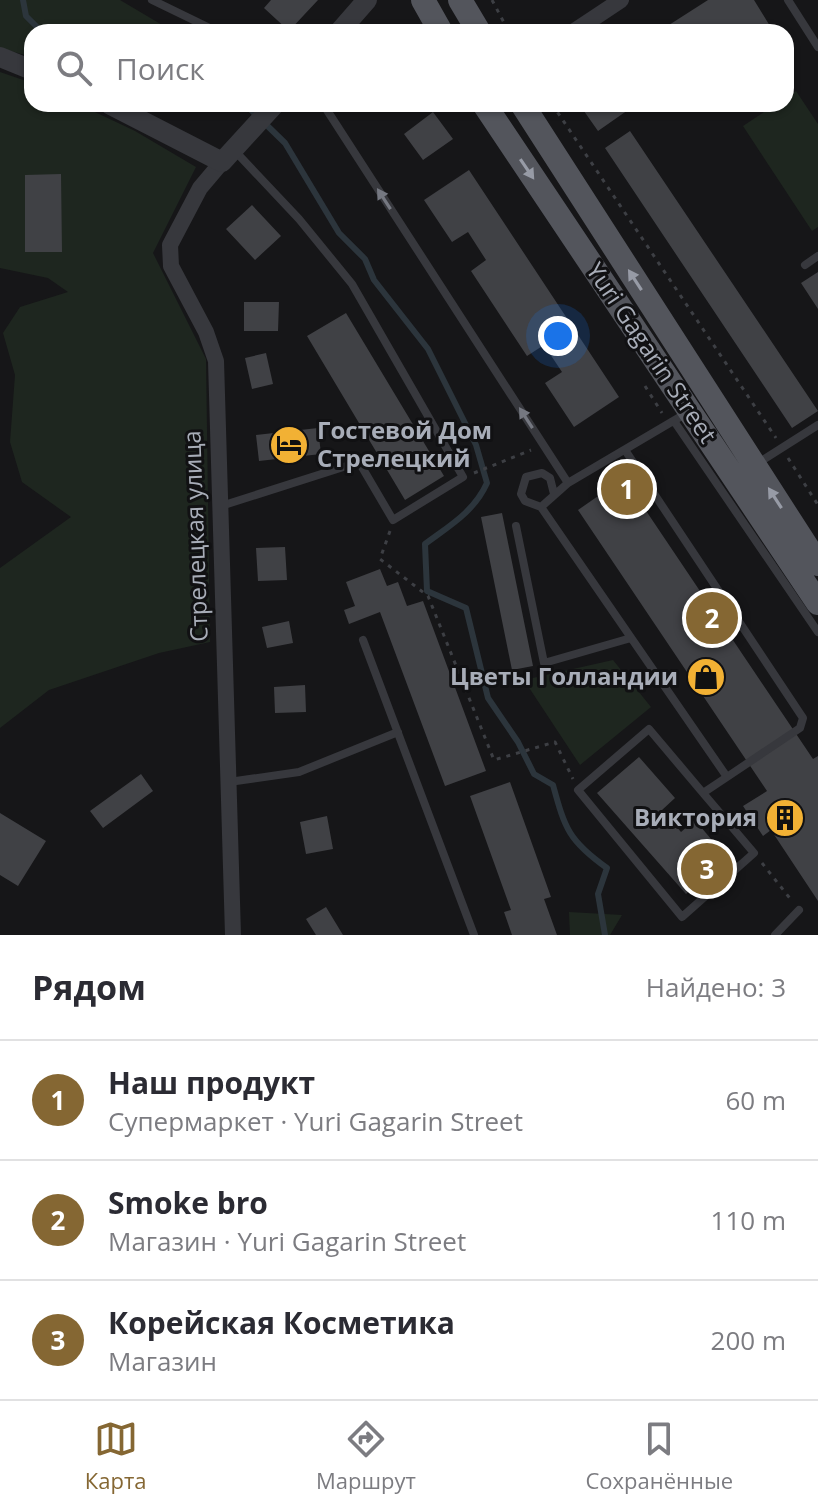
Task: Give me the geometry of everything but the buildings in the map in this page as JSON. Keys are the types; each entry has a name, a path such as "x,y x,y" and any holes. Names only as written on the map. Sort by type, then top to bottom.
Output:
{"main road":[{"path":"423,0 436,24"},
{"path":"460,0 474,24"},
{"name":"Yuri Gagarin Street","path":"489,112 682,416 818,603"},
{"name":"Yuri Gagarin Street","path":"527,112 818,564"}],"street":[{"path":"346,24 367,0"},
{"path":"585,24 621,0"},
{"path":"0,57 24,67"},
{"path":"127,112 228,156"},
{"name":"Стрелецкая улица","path":"233,935 216,361 206,332 171,266 170,245 200,188 268,112"}],"lane":[{"path":"152,0 202,24"},
{"path":"788,0 818,47"},
{"path":"328,112 568,483"},
{"path":"221,506 359,462 393,520 463,477 352,284 299,219 228,156"},
{"path":"805,265 818,256"},
{"path":"541,507 568,483 682,416 818,632"},
{"path":"754,466 818,425"},
{"path":"625,450 803,718 800,728 703,793"},
{"path":"554,494 554,485 542,473 526,477 521,494 525,501 541,507 727,777"},
{"path":"516,526 544,663 631,638"},
{"path":"363,640 474,935"},
{"path":"649,729 754,853 682,917 578,790 649,729"},
{"path":"229,782 299,772 398,732"},
{"path":"775,935 799,910"}],"path":[{"path":"492,0 505,24"},
{"path":"557,112 818,505"},
{"path":"476,472 543,445"},
{"path":"393,520 380,559 428,596 494,760 555,742 578,790"},
{"path":"754,853 799,910"}],"shaded area":[{"path":"0,0 120,0 160,24 24,24 24,55 0,48"},
{"path":"0,72 24,80 24,112 95,112 135,131 196,167 153,253 206,359 210,642 159,653 49,690 0,728 0,568 71,517 22,482 10,442 15,375 3,333 20,307 68,292 48,278 0,268"},
{"path":"794,92 818,124 818,227 812,231 743,126 764,112 794,112"},
{"path":"613,660 651,707 580,765 524,680"},
{"path":"569,912 622,915 610,935 570,935"}],"waterway":[{"path":"23,0 26,16 34,24"},
{"path":"253,112 285,143 339,233 365,259 374,280 428,349 476,445 487,483 468,510 425,544 427,591 466,608 488,698 518,742 534,774 553,785 570,833 584,850 607,868 598,894 605,935"}],"place":[{"name":"Гостевой Дом Стрелецкий","path":"289,445"},
{"name":"Наш продукт","path":"627,489"},
{"name":"Smoke bro","path":"712,618"},
{"name":"Цветы Голландии","path":"706,677"},
{"name":"Виктория","path":"785,818"},
{"name":"Корейская Косметика","path":"707,869"}]}
